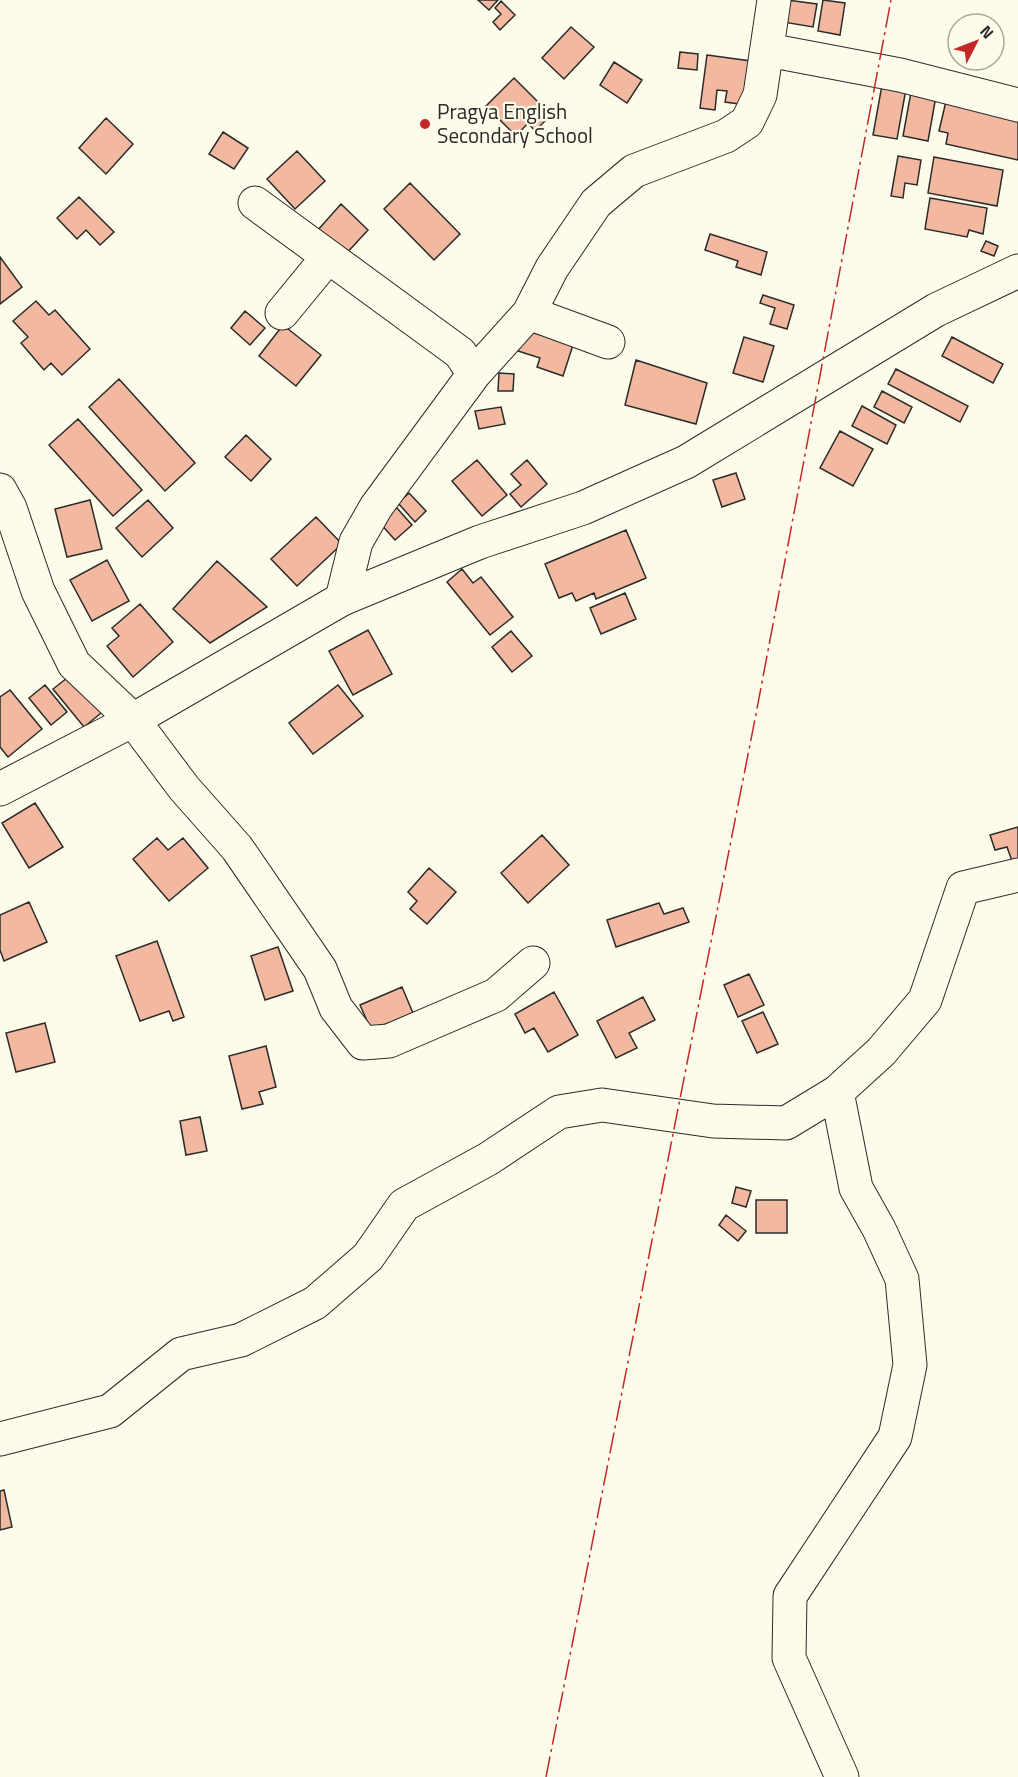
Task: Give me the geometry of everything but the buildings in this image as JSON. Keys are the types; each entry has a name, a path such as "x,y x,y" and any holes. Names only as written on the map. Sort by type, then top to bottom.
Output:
{"street":[{"path":"342,599 356,542 376,507 474,375 529,312 552,268 596,203 634,171 726,136 747,122 760,95 774,0"},
{"path":"768,50 900,75 1018,105"},
{"path":"255,203 460,353 474,375"},
{"path":"282,313 328,257"},
{"path":"0,789 133,720 342,599 480,542 583,508 686,462 936,309 1018,271"},
{"path":"529,312 608,342"},
{"path":"0,490 10,508 38,591 74,664 133,720 183,788 237,848 320,969 336,1008 363,1043 389,1041 496,995 533,963"},
{"path":"0,1439 110,1411 181,1354 241,1340 315,1303 368,1257 404,1205 488,1159 559,1112 602,1105 712,1121 786,1123 837,1092 881,1052 925,1000 963,888 1018,876"},
{"path":"837,1092 856,1188 879,1229 902,1279 909,1365 896,1437 790,1596 789,1659 842,1777"}],"power":[{"path":"546,1777 756,714 891,0"}],"place":[{"name":"Pragya English Secondary School","path":"425,124"}]}
